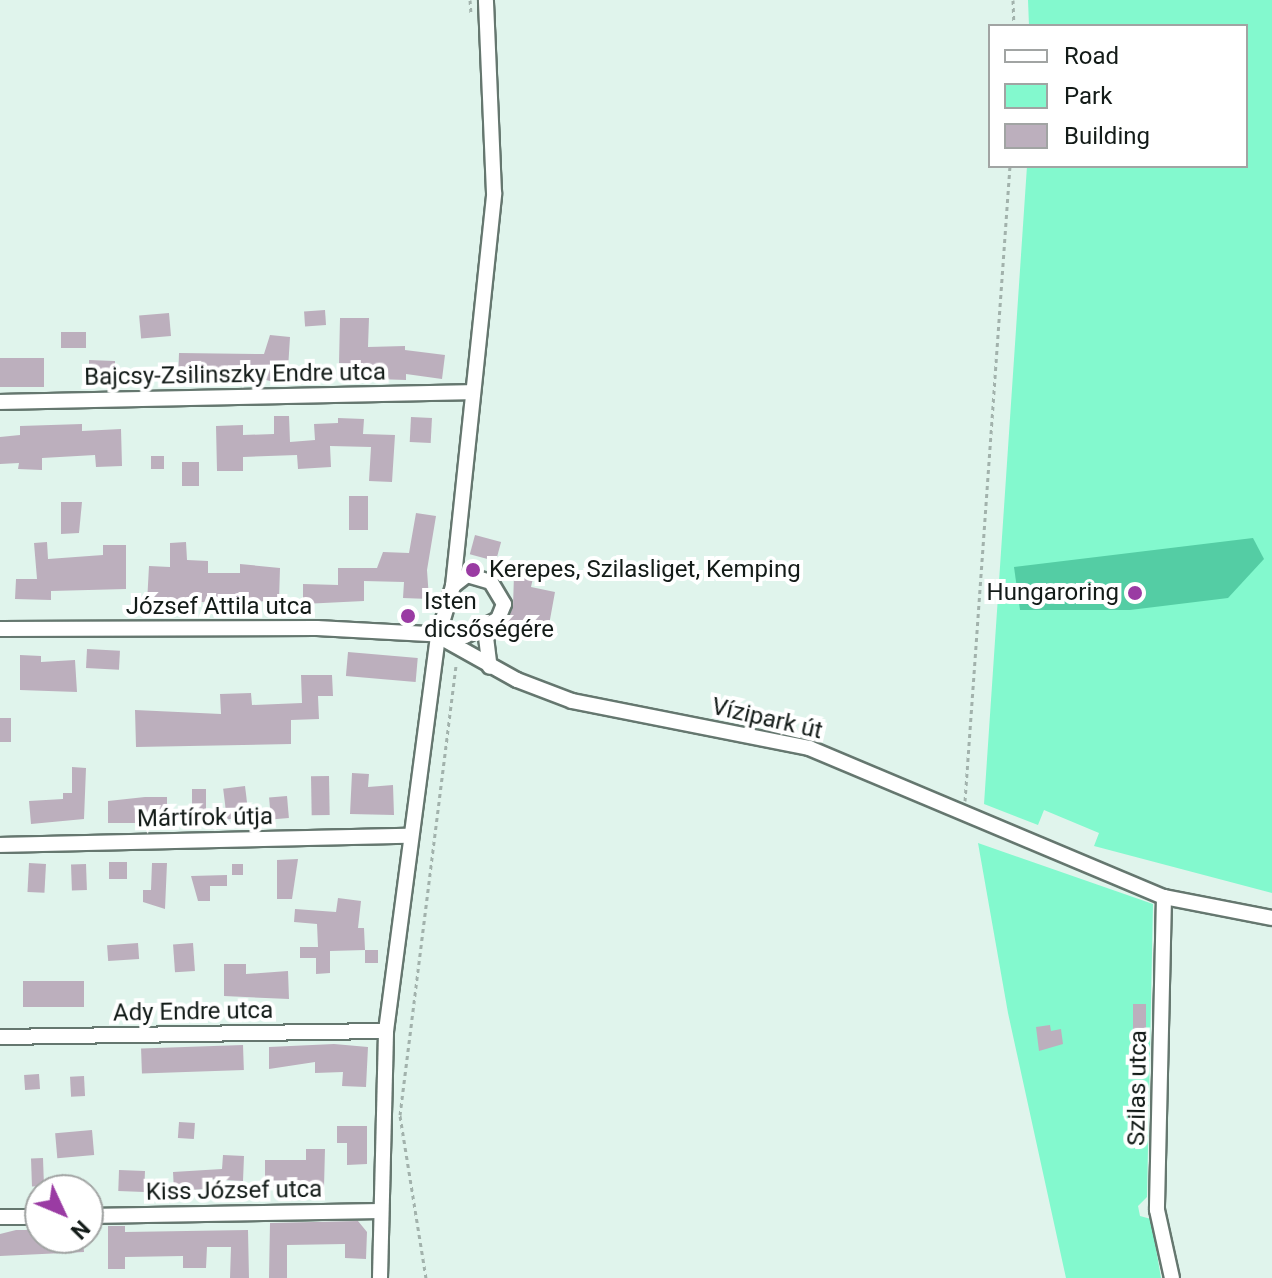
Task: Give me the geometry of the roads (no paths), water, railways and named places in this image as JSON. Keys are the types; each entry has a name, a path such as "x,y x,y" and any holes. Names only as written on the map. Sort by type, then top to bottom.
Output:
{"street":[{"path":"380,1278 386,1031 438,636 453,586 494,193 486,0"},
{"name":"Bajcsy-Zsilinszky Endre utca","path":"0,402 471,392"},
{"path":"438,636 485,629 502,612 499,587 467,575 453,586"},
{"name":"József Attila utca","path":"0,629 317,628 438,636"},
{"path":"485,629 490,667"},
{"name":"Vízipark út","path":"438,636 490,667 572,701 809,748 1164,897 1272,918"},
{"name":"Mártírok útja","path":"0,845 411,836"},
{"name":"Szilas utca","path":"1164,897 1157,1210 1172,1278"},
{"name":"Ady Endre utca","path":"0,1037 386,1031"},
{"name":"Kiss József utca","path":"104,1216 381,1211"},
{"path":"0,1217 24,1217"}],"place":[{"name":"Kerepes, Szilasliget, Kemping","path":"473,570"},
{"name":"Hungaroring","path":"1135,593"},
{"name":"Isten dicsőségére","path":"408,616"}]}
